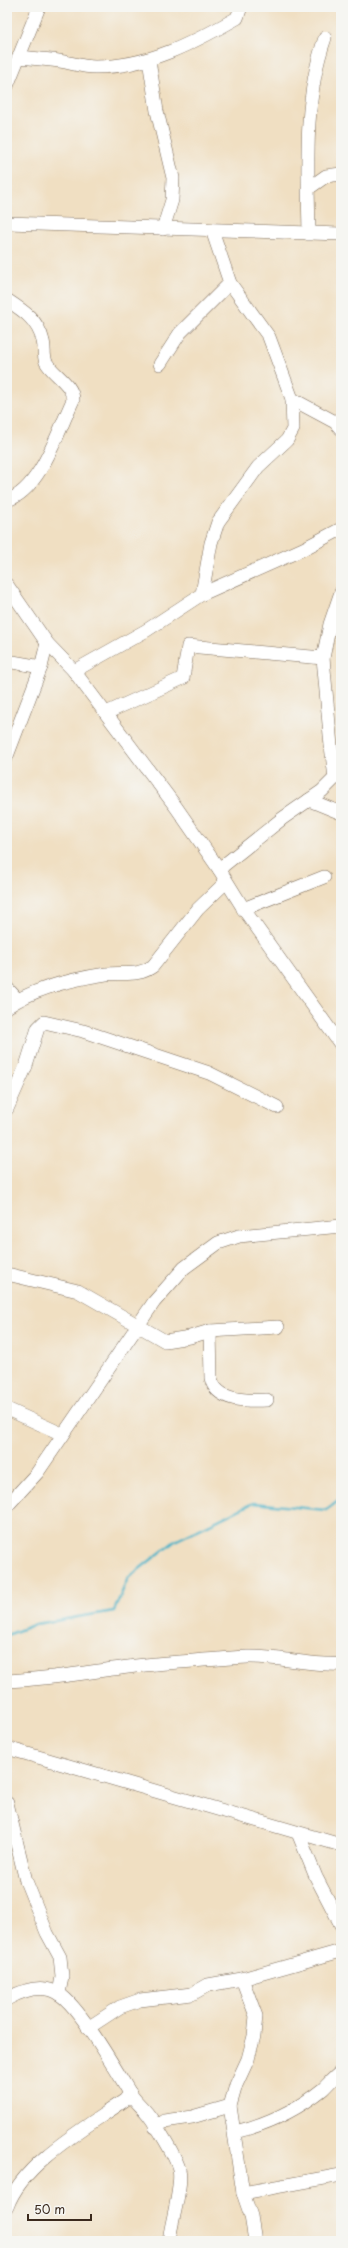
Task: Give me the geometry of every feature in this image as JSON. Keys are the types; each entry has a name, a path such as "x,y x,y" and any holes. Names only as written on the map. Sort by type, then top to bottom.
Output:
{"street":[{"path":"8,82 20,57 39,7"},
{"path":"20,57 95,67 122,65 149,60 180,49 232,21 237,18 241,7"},
{"path":"309,234 308,188 313,83 325,38"},
{"path":"149,60 159,118 173,178 172,200 163,228"},
{"path":"308,188 326,176 341,174"},
{"path":"7,223 341,234"},
{"path":"202,594 211,543 218,522 258,467 287,440 293,429 292,399 269,337 230,283 212,230"},
{"path":"160,364 180,332 230,283"},
{"path":"7,300 29,314 37,324 43,340 47,363 70,390 73,400 39,471 29,486 18,495 7,500"},
{"path":"292,399 335,422 341,429"},
{"path":"74,671 147,630 202,594 303,550 341,529"},
{"path":"7,585 47,643 74,671 176,807 219,869 243,909 341,1045"},
{"path":"219,869 283,818 309,800 338,775 330,746 323,658 330,624 341,592"},
{"path":"7,756 41,667 47,643"},
{"path":"106,713 183,678 188,646 323,658"},
{"path":"7,661 41,667"},
{"path":"309,800 341,813"},
{"path":"243,909 324,877"},
{"path":"7,988 12,1003 49,988 88,978 107,974 138,974 147,970 153,966 198,909 226,882"},
{"path":"7,1109 26,1066 38,1028 44,1022 90,1033 209,1073 277,1107"},
{"path":"7,1506 37,1473 62,1434 154,1302 184,1268 218,1243 239,1236 341,1226"},
{"path":"7,1274 78,1291 165,1341 190,1337 210,1331 278,1327"},
{"path":"210,1331 211,1378 212,1386 216,1391 224,1395 246,1401 267,1400"},
{"path":"7,1409 62,1434"},
{"path":"7,1681 42,1679 146,1665 241,1658 284,1658 308,1663 341,1664"},
{"path":"7,1748 341,1845"},
{"path":"7,1803 19,1858 26,1881 47,1933 60,1957 62,1976 59,1994"},
{"path":"298,1833 316,1877 341,1925"},
{"path":"88,2028 120,2007 140,2000 192,1994 208,1986 242,1979 340,1953"},
{"path":"242,1979 256,2016 254,2036 248,2060 236,2085 230,2106 236,2132 243,2193 251,2216 255,2241"},
{"path":"7,1999 30,1989 42,1988 59,1994 69,2002 130,2092 149,2116 177,2161 180,2174 169,2241"},
{"path":"236,2132 265,2124 288,2113 323,2088 341,2072"},
{"path":"7,2207 11,2188 42,2160 125,2100 130,2092"},
{"path":"155,2127 164,2121 192,2117 230,2106"},
{"path":"243,2193 341,2175"}],"waterway":[{"path":"7,1635 36,1624 114,1611 128,1578 175,1541 253,1503 326,1510 341,1499"}]}
